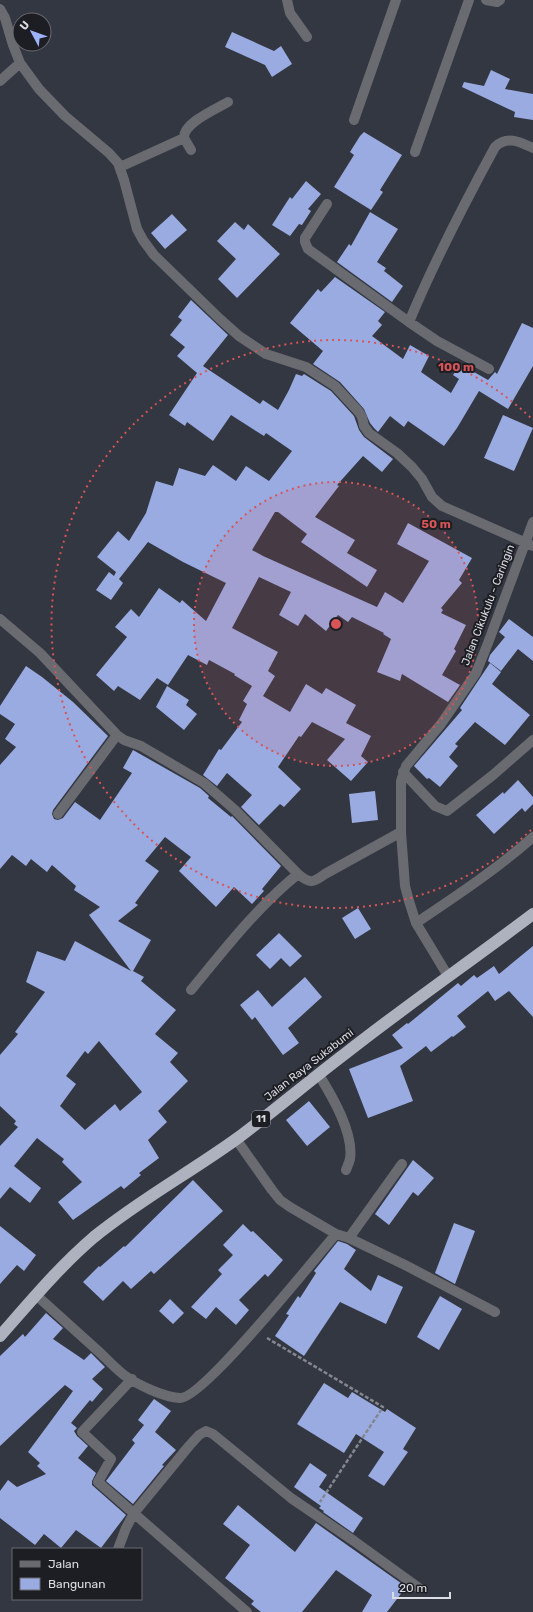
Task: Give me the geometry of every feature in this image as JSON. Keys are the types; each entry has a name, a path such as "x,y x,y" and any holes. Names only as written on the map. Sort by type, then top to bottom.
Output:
{"highway":[{"name":"Jalan Raya Sukabumi","path":"0,1336 48,1281 95,1236 236,1139 357,1044 533,914"}],"street":[{"path":"287,0 290,13 307,37"},
{"path":"354,120 396,0"},
{"path":"415,152 469,0"},
{"path":"486,0 497,2 500,0"},
{"path":"0,9 5,18 20,63 39,89 54,106 109,153 118,163 137,229 154,255 239,336 266,354 306,367 335,386 359,412 364,426 369,433 397,453 412,467 422,479 432,497 442,506 529,545"},
{"path":"0,81 20,63"},
{"path":"191,150 184,138 185,130 188,126 228,102"},
{"path":"120,167 184,138"},
{"path":"409,322 444,245 495,147 500,142 513,140 533,148"},
{"path":"327,204 305,238 308,249 437,341 489,369"},
{"name":"Jalan Cikukulu - Caringin","path":"403,772 441,724 476,673 529,545 533,522"},
{"path":"0,619 40,653 117,735 124,740 141,746 204,783 235,810 298,874 311,882 401,832"},
{"path":"58,814 117,735"},
{"path":"403,772 435,806 447,811 493,775 533,740"},
{"path":"403,772 401,832 405,886 416,923 448,976"},
{"path":"416,923 475,883 513,855 533,837"},
{"path":"191,990 256,914 282,887 298,874"},
{"path":"319,1074 332,1097 346,1129 350,1146 350,1159 346,1170"},
{"path":"236,1139 280,1200 290,1207 336,1234 349,1238 495,1312"},
{"path":"349,1238 402,1164"},
{"path":"36,1295 124,1375 160,1394 182,1398 195,1391 215,1373 277,1305 295,1281 336,1234"},
{"path":"132,1379 82,1432 111,1458 98,1482 247,1612"},
{"path":"118,1548 134,1513 189,1446 199,1435 206,1431 213,1434 264,1477 313,1514 354,1541 419,1588"}],"path":[{"path":"254,1330 383,1407 313,1514"}],"building":[{"path":"232,32 274,51 281,46 292,64 272,77 265,65 225,47"},
{"path":"491,70 510,79 505,89 533,94 533,120 514,117 515,112 462,87 464,82 484,86"},
{"path":"364,132 402,155 380,190 383,192 371,210 334,187 354,155 350,152"},
{"path":"306,181 321,194 308,209 311,211 302,225 299,224 290,236 272,225 290,197 292,199"},
{"path":"370,212 398,229 377,262 386,268 384,271 403,286 392,302 337,262 349,244 351,246"},
{"path":"172,214 187,230 165,249 151,233"},
{"path":"235,222 244,230 248,224 280,254 237,298 218,279 236,259 217,241"},
{"path":"335,277 385,312 378,321 382,325 372,336 403,359 410,345 429,356 421,372 451,393 459,379 453,375 460,364 488,380 495,372 497,374 522,323 533,328 533,366 508,409 479,391 457,428 444,446 408,421 404,427 390,416 378,432 370,423 364,409 340,382 313,364 323,351 290,323 318,289 321,292"},
{"path":"191,300 228,335 203,366 260,404 263,400 278,410 296,374 302,376 304,374 331,391 354,416 359,430 364,437 393,459 382,472 363,456 337,485 339,486 315,517 355,540 347,553 377,570 367,587 301,542 307,534 278,512 275,512 252,550 377,607 385,592 403,603 429,561 397,544 408,523 472,558 459,580 462,583 441,608 443,610 441,613 466,625 454,649 456,651 442,675 460,685 448,702 402,674 400,681 377,672 391,639 383,634 384,633 352,617 348,622 338,615 326,631 305,614 298,626 279,615 291,592 259,577 232,628 278,652 268,671 275,676 263,696 290,712 306,684 322,694 326,688 356,705 346,723 371,736 361,756 368,762 351,781 327,760 345,739 312,722 301,737 299,736 278,767 301,789 284,807 280,804 259,825 241,807 252,795 227,773 217,786 203,775 219,749 221,750 242,722 239,720 247,704 243,701 252,686 234,675 235,674 209,660 207,665 188,655 168,685 157,678 140,700 118,686 114,691 96,675 127,637 115,627 131,609 139,617 159,588 180,603 182,600 206,621 226,583 183,562 148,542 119,579 123,583 111,600 96,590 109,572 114,576 116,572 97,557 118,531 129,541 146,513 156,481 173,486 179,468 205,476 213,465 236,481 246,466 269,481 292,451 266,433 264,436 231,415 213,441 187,422 185,426 169,415 197,373 177,356 185,347 170,335 182,320 178,317"},
{"path":"503,415 533,428 514,471 484,458"},
{"path":"509,619 533,637 533,661 518,649 501,671 488,661 490,655 505,637 499,632"},
{"path":"490,663 501,672 492,684 530,715 505,745 475,722 455,744 458,746 449,757 458,766 440,787 429,778 427,779 414,766 462,710 460,708"},
{"path":"26,666 73,702 108,736 53,810 52,814 54,819 58,820 63,818 75,802 100,820 132,773 123,768 133,750 200,788 209,796 208,798 231,817 232,816 281,866 262,889 264,891 252,904 234,887 216,907 179,871 191,857 165,837 145,861 159,871 135,903 138,905 118,921 151,940 133,971 144,977 141,981 176,1010 155,1034 178,1053 170,1062 188,1081 158,1111 167,1122 148,1140 159,1158 139,1173 141,1175 124,1189 121,1186 73,1220 58,1202 82,1182 62,1162 64,1159 37,1138 14,1166 41,1188 30,1203 10,1187 0,1199 0,1146 18,1127 14,1124 16,1121 0,1106 0,1055 18,1034 15,1032 45,992 26,982 37,951 65,961 75,941 131,971 89,915 100,907 74,890 76,886 52,865 47,872 31,859 26,866 12,855 0,869 0,765 16,747 5,739 15,724 0,714 0,706","holes":["99,1041 142,1092 120,1111 115,1104 85,1130 60,1106 76,1084 66,1076 85,1051 88,1054"]},
{"path":"167,686 189,700 186,705 197,714 184,730 156,707"},
{"path":"518,780 533,797 533,804 525,812 522,808 494,834 476,815 503,792 504,794"},
{"path":"375,791 378,820 352,823 349,794"},
{"path":"358,908 371,929 355,939 342,918"},
{"path":"279,933 302,956 290,967 281,958 270,969 256,955"},
{"path":"533,946 533,1017 509,991 495,1001 488,991 457,1016 466,1027 431,1052 426,1046 400,1066 413,1101 368,1118 349,1069 403,1048 392,1035 407,1023 408,1024 458,983 461,986 474,975 477,978 494,966 499,974"},
{"path":"305,977 322,997 288,1028 299,1043 283,1055 255,1017 252,1020 240,1005 258,990 272,1007"},
{"path":"309,1101 330,1127 307,1146 286,1120"},
{"path":"413,1160 434,1178 418,1196 413,1192 389,1225 375,1214"},
{"path":"193,1180 223,1211 154,1274 151,1271 131,1289 123,1281 103,1301 83,1282 99,1266 100,1267 124,1246 125,1247"},
{"path":"454,1223 475,1231 455,1284 435,1273"},
{"path":"243,1224 251,1232 253,1231 283,1260 268,1277 265,1274 239,1300 249,1310 236,1325 216,1307 206,1319 191,1307 222,1274 218,1270 233,1255 223,1245"},
{"path":"0,1226 36,1255 24,1271 17,1265 0,1284"},
{"path":"338,1241 347,1244 356,1250 344,1269 371,1291 378,1275 403,1287 386,1324 340,1302 304,1356 275,1336 289,1315 286,1314 298,1296 300,1298 316,1273 314,1271"},
{"path":"440,1296 462,1309 439,1350 417,1337"},
{"path":"170,1299 184,1313 173,1324 159,1311"},
{"path":"46,1313 63,1328 53,1339 84,1360 91,1353 105,1367 92,1379 103,1389 92,1402 90,1400 71,1423 77,1428 74,1431 77,1436 88,1446 78,1458 96,1473 92,1481 92,1485 126,1515 101,1548 76,1530 61,1548 44,1534 35,1545 0,1518 0,1491 8,1480 17,1487 46,1474 37,1466 40,1463 28,1452 73,1391 65,1385 0,1446 0,1356 23,1334 25,1337"},
{"path":"324,1383 348,1398 352,1392 385,1412 387,1409 416,1428 403,1449 408,1452 384,1486 368,1476 384,1452 356,1434 344,1453 297,1424"},
{"path":"154,1399 171,1411 155,1432 176,1450 162,1465 164,1466 133,1504 106,1481 135,1443 132,1440 144,1425 138,1420"},
{"path":"310,1463 327,1475 319,1487 363,1518 353,1533 323,1512 324,1511 319,1508 321,1506 294,1487"},
{"path":"238,1505 295,1552 316,1523 405,1586 402,1590 403,1591 387,1612 362,1612 372,1595 336,1570 302,1612 261,1612 251,1604 254,1601 225,1578 250,1545 223,1524"}]}
